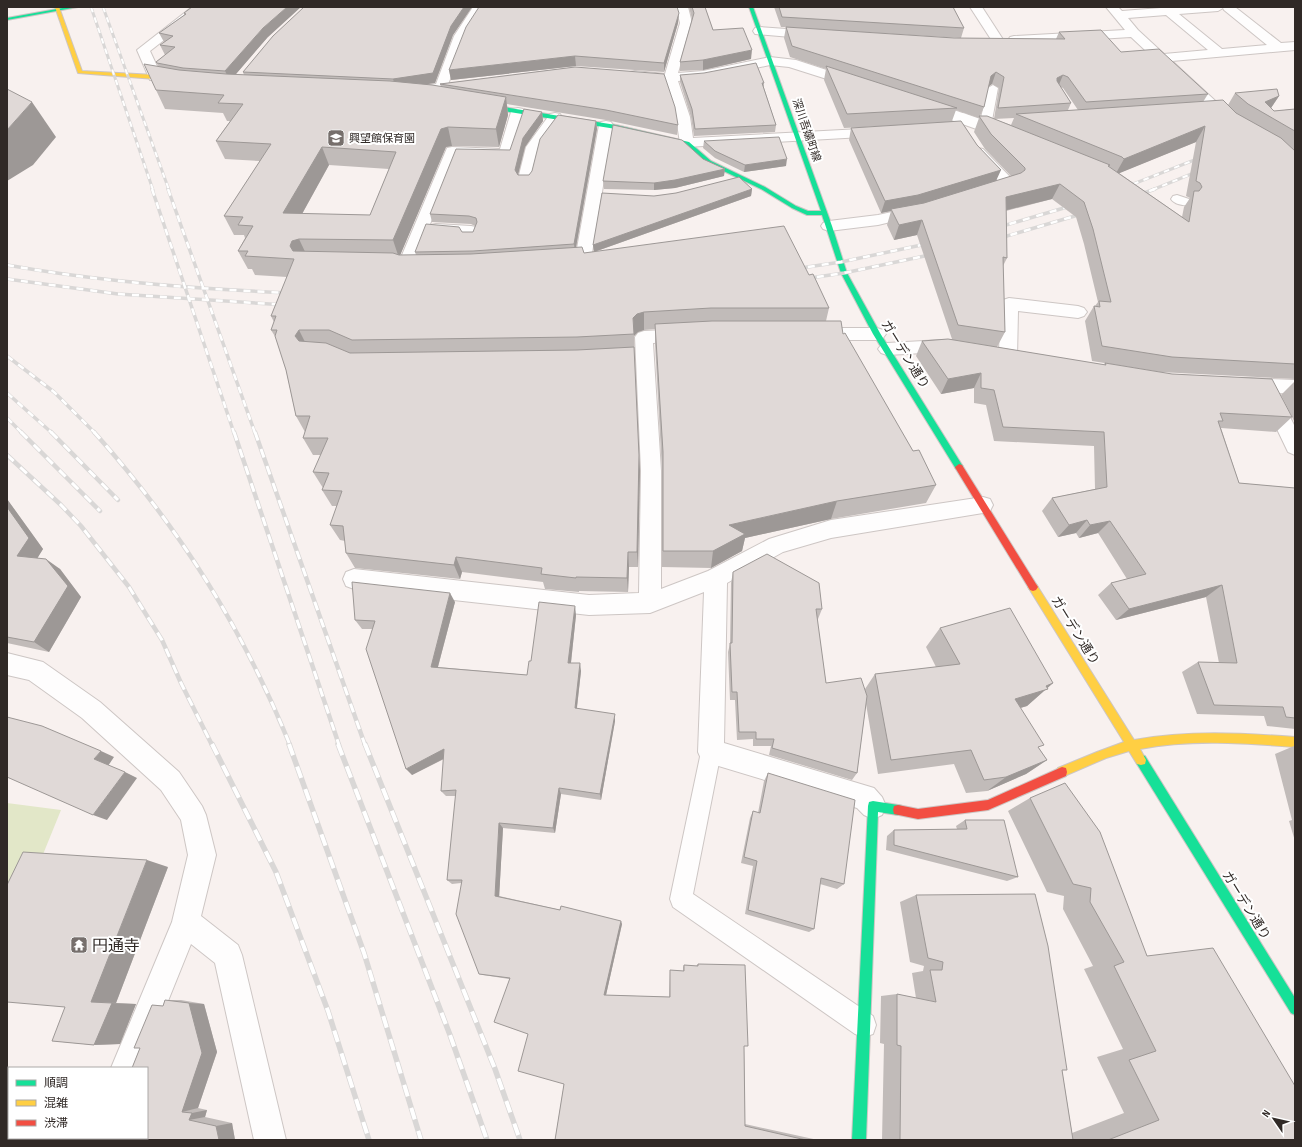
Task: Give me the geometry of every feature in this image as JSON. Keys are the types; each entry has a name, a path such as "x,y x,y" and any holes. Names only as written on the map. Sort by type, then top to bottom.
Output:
{"street":[{"path":"7,20 57,9 76,7"},
{"path":"154,77 143,50 200,7"},
{"path":"438,92 460,36 479,7"},
{"path":"682,7 686,23 670,78 683,117 688,143 709,162 763,188 808,214 826,220 878,220 933,207"},
{"name":"深川吾嬬町線","path":"751,7 841,262"},
{"path":"976,7 998,41"},
{"path":"1116,11 1170,12 1218,7"},
{"path":"1228,7 1278,47"},
{"path":"57,9 80,72 154,77 188,83"},
{"path":"1116,11 1134,33 1238,128"},
{"path":"1170,12 1219,53"},
{"path":"759,31 828,36"},
{"path":"982,42 1134,33"},
{"path":"1161,58 1295,46"},
{"path":"623,74 670,78 703,75 770,62 792,63 866,87"},
{"path":"406,94 438,92 457,85"},
{"path":"910,102 985,126 1013,138"},
{"path":"473,104 606,125 688,143 743,142 796,137 891,132"},
{"path":"1201,111 1217,110"},
{"path":"436,267 405,267 398,264 421,227 452,151 506,154 518,112"},
{"path":"524,179 533,147 555,117"},
{"path":"966,134 985,126 1016,124"},
{"path":"544,261 583,259 602,194 606,125"},
{"path":"946,128 966,134 979,153 1009,184 971,196"},
{"path":"719,183 741,178"},
{"name":"ガーデン通り","path":"841,262 852,290 882,341 1295,1009"},
{"path":"1008,357 1009,304 1078,312"},
{"path":"650,603 651,471 637,358 644,337 703,334"},
{"path":"801,334 942,346 971,351"},
{"path":"1228,384 1295,387"},
{"path":"1266,386 1295,447"},
{"path":"354,579 589,605 650,603 716,578 777,545 831,529 983,505"},
{"path":"716,578 711,752 864,797 873,806 918,814 988,805 1106,753 1132,745 1164,739 1237,738 1295,742"},
{"path":"7,664 35,670 91,710 170,780 193,815 202,855 186,922 126,1067"},
{"path":"859,1140 873,806"},
{"path":"186,922 228,955 270,1140"}],"lane":[{"path":"985,126 993,88"},
{"path":"421,227 471,230 469,236"},
{"path":"711,752 681,899 864,1025"}],"green space":[{"path":"7,803 61,810 7,943"}],"building":[{"path":"192,7 287,7 263,28 225,71 183,68 157,63 156,62 175,47 160,45 173,36 159,33 186,14 184,13"},
{"path":"304,7 464,7 451,26 433,73 393,79 243,72 273,36"},
{"path":"479,7 677,7 679,13 664,63 575,56 449,70 466,27"},
{"path":"692,7 705,7 713,30 743,28 752,50 703,60 680,62 694,13"},
{"path":"779,7 953,7 964,28 782,17"},
{"path":"786,27 954,38 1065,39 1059,32 1101,30 1121,52 1159,49 1208,94 1086,102 1068,77 1063,75 1057,78 1057,81 1071,103 998,108 1004,77 996,72 991,76 984,107 792,46"},
{"path":"756,63 764,83 762,83 776,125 695,129 692,109 680,75 704,73"},
{"path":"144,64 179,70 226,74 390,81 432,85 506,97 496,129 448,127 441,129 393,240 299,239 292,241 290,246 293,251 393,253 399,255 471,254 582,247 584,253 784,226 809,275 813,274 829,308 711,308 644,312 637,314 633,318 634,334 577,337 352,340 329,330 299,330 295,336 299,341 326,343 350,353 577,350 634,347 639,455 637,552 628,552 627,578 576,578 541,574 542,568 456,557 454,565 346,553 343,526 330,525 342,491 322,490 329,473 313,472 328,438 303,438 310,416 296,416 286,370 275,336 277,330 271,330 276,316 271,316 294,259 245,256 248,251 238,251 253,226 238,225 243,217 224,216 271,144 216,141 243,104 218,103 224,95 156,90","holes":["322,147 396,152 370,215 283,213"]},
{"path":"826,66 957,108 847,114"},
{"path":"575,67 664,74 675,107 678,125 606,110 440,84"},
{"path":"7,89 32,102 7,130"},
{"path":"1277,89 1279,96 1265,102 1274,111 1295,109 1295,131 1248,104 1235,93"},
{"path":"1223,100 1236,113 1281,138 1295,151 1295,364 1172,357 1102,346 1094,306 1100,307 1099,301 1111,302 1093,229 1084,202 1060,184 1006,197 1007,258 1003,257 1005,332 958,325 922,220 899,225 891,209 924,203 1021,173 1025,170 1025,168 991,134 979,116 987,116 1110,165 1108,166 1189,222 1194,191 1199,191 1202,187 1200,183 1196,181 1205,126 1124,159 1016,114"},
{"path":"524,109 542,112 523,138 515,170 518,175 529,175 532,171 540,139 558,115 596,121 574,244 473,251 415,252 426,224 459,227 462,232 473,232 477,222 476,218 469,216 430,214 456,149 510,150"},
{"path":"961,121 977,145 1001,170 918,195 885,201 851,128"},
{"path":"613,125 682,140 703,159 725,169 654,183 603,181"},
{"path":"779,137 787,159 745,165 715,151 704,141"},
{"path":"739,177 752,189 593,245 602,193 654,196 676,193"},
{"path":"712,321 841,321 843,334 845,333 913,451 919,450 936,485 837,501 729,525 745,534 713,551 663,551 663,452 655,324"},
{"path":"948,339 1106,365 1105,363 1172,374 1272,379 1292,417 1220,413 1223,421 1218,421 1239,483 1295,488 1295,718 1286,717 1283,707 1214,705 1198,662 1237,663 1222,585 1129,609 1111,583 1146,574 1110,521 1090,525 1087,520 1069,525 1052,498 1107,487 1104,432 1003,427 994,390 981,388 981,373 948,379 922,341"},
{"path":"7,507 29,538 17,556 46,559 68,586 34,642 7,637"},
{"path":"767,554 819,583 822,609 816,609 826,683 861,678 867,696 857,773 772,748 774,739 756,739 756,732 739,732 737,692 732,692 730,643 732,643 733,572"},
{"path":"352,582 450,593 431,667 527,675 529,661 531,661 539,602 575,606 568,663 580,663 575,708 615,714 600,794 559,788 553,828 499,823 495,896 560,910 561,906 621,921 604,995 670,997 670,970 684,971 684,965 698,966 698,964 745,965 748,1046 744,1046 745,1126 806,1140 555,1140 564,1084 518,1071 528,1034 494,1022 510,978 479,974 456,914 462,880 447,880 456,790 441,791 444,749 406,769 366,649 375,621 355,620"},
{"path":"1010,608 1053,683 1046,686 1048,689 1015,699 1044,745 1038,747 1047,760 1006,777 984,780 971,750 891,760 875,674 960,664 940,628"},
{"path":"7,717 42,726 101,751 94,759 125,772 93,815 7,777"},
{"path":"768,773 855,800 844,884 821,878 814,929 748,910 757,861 744,857 753,811 760,813"},
{"path":"1065,783 1100,832 1147,956 1213,948 1295,1086 1295,1140 1108,1140 1159,1120 1129,1060 1156,1051 1114,966 1124,962 1090,902 1091,888 1073,884 1030,798"},
{"path":"965,820 1004,820 1018,877 894,845 894,830 967,829"},
{"path":"23,852 147,860 91,1002 112,1003 94,1045 52,1041 65,1007 7,1002 7,885"},
{"path":"1035,894 1048,946 1067,1070 1062,1070 1073,1140 900,1140 901,1046 897,1045 897,994 936,1002 930,970 942,970 943,962 928,958 916,895"},
{"path":"165,1000 189,1003 202,1053 182,1112 192,1113 189,1120 216,1126 219,1140 103,1140 148,1139 148,1067 132,1067 140,1048 134,1048 152,1005 163,1006"}],"railway":[{"path":"91,7 153,190"},
{"path":"103,7 169,190"},
{"path":"1123,188 1202,157"},
{"path":"1152,190 1201,170"},
{"path":"152,189 185,287"},
{"path":"168,189 203,288"},
{"path":"1136,196 1155,189"},
{"path":"996,228 1074,205"},
{"path":"997,239 1085,213"},
{"path":"794,269 841,262 931,243"},
{"path":"803,279 844,273 934,254"},
{"path":"7,265 78,276 185,287"},
{"path":"7,279 118,294 189,299"},
{"path":"185,287 203,288"},
{"path":"185,287 189,299"},
{"path":"203,288 291,293"},
{"path":"203,288 208,300"},
{"path":"189,299 208,300"},
{"path":"189,299 234,433"},
{"path":"208,300 286,305"},
{"path":"208,300 255,433"},
{"path":"7,356 54,392 94,432"},
{"path":"7,393 52,433"},
{"path":"7,418 100,511"},
{"path":"94,432 154,504 206,580 251,660 290,745"},
{"path":"234,432 339,745"},
{"path":"255,432 365,745"},
{"path":"52,433 118,500"},
{"path":"7,455 61,505 81,526 129,587 162,640 181,683 212,745"},
{"path":"212,744 276,872 328,1011 369,1140"},
{"path":"289,744 364,953 421,1140"},
{"path":"338,744 450,1035 487,1140"},
{"path":"365,744 495,1069 520,1140"}],"traffic: fast":[{"path":"7,19 76,7"},
{"path":"751,7 829,226 844,273 877,334 959,467"},
{"path":"479,105 616,127 687,143 709,162 763,188 794,207 807,213 824,213"},
{"path":"1141,760 1295,1009"},
{"path":"859,1140 873,806 898,810"}],"traffic: slow":[{"path":"57,7 80,72 155,77 180,81"},
{"path":"1033,587 1141,760"},
{"path":"1062,772 1115,750 1153,741 1214,738 1295,742"}],"traffic: jam":[{"path":"959,467 1033,587"},
{"path":"898,810 918,814 988,805 1062,772"}],"place":[{"name":"興望館保育園","path":"336,138"},
{"name":"円通寺","path":"79,945"}]}
